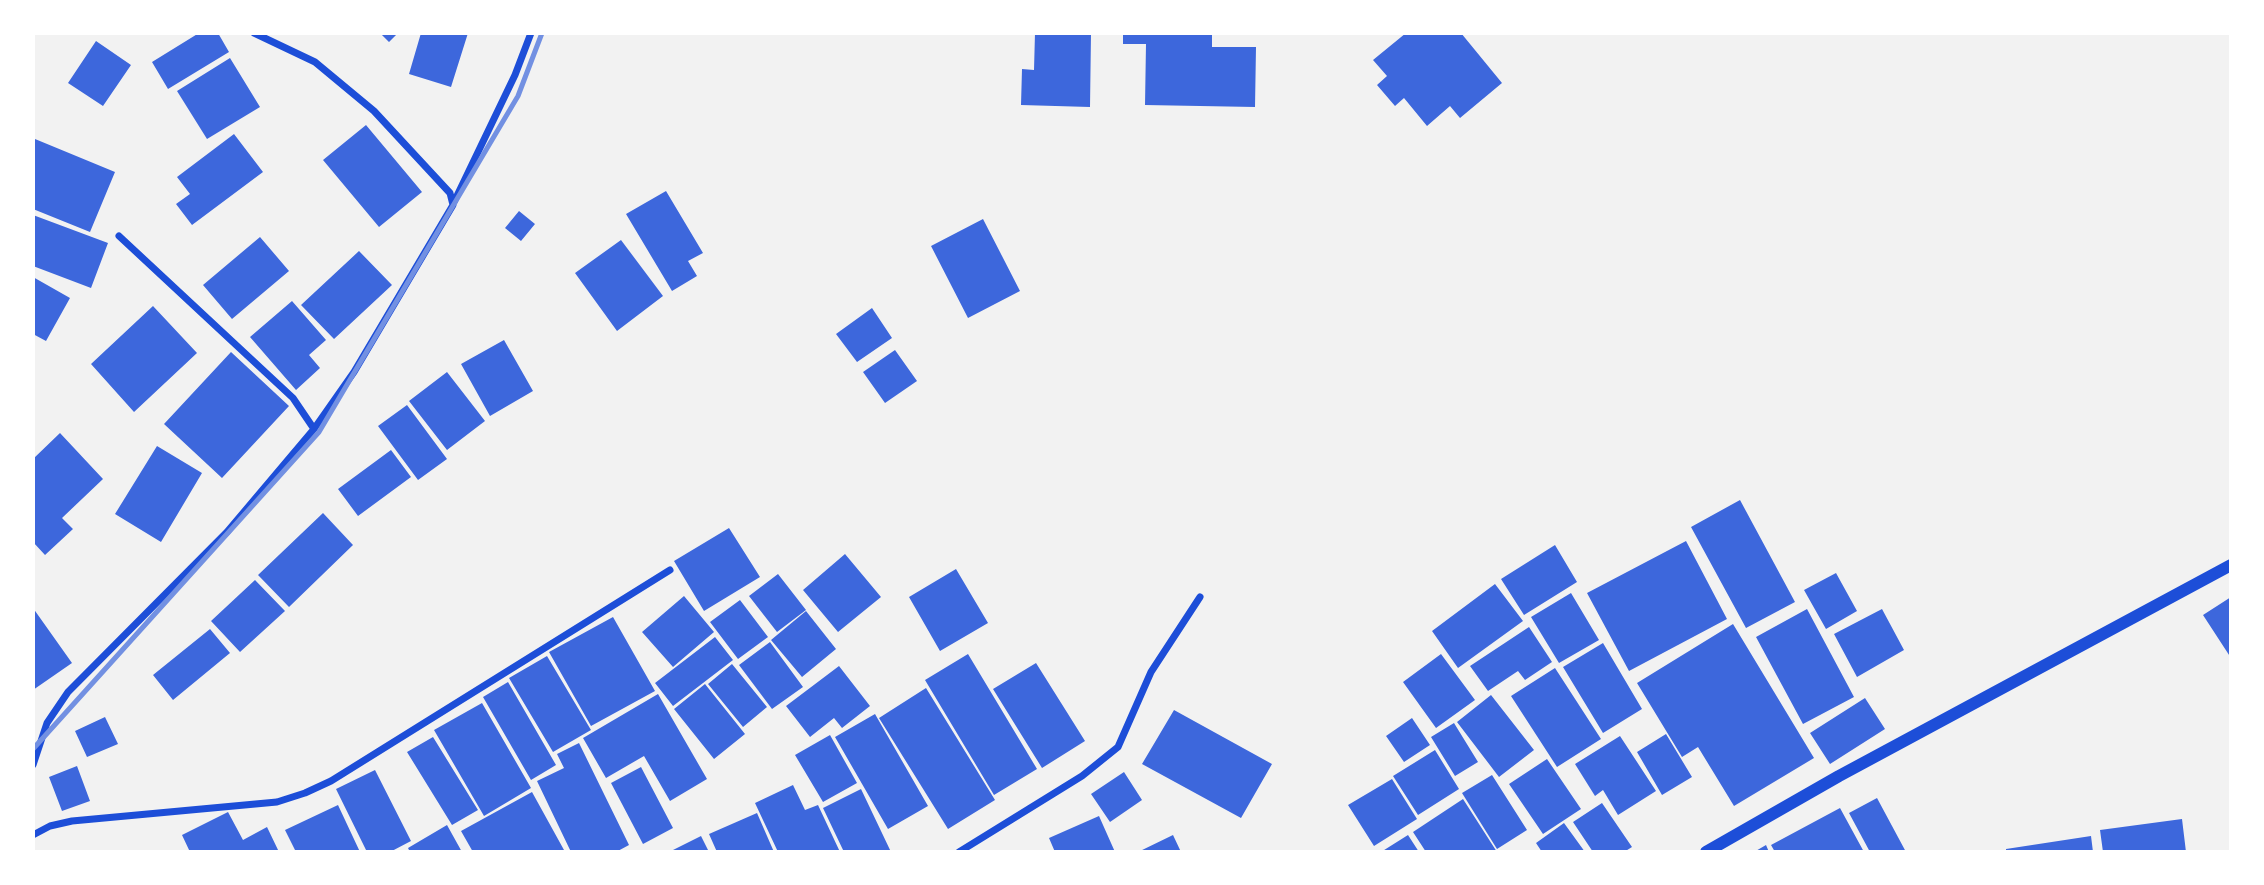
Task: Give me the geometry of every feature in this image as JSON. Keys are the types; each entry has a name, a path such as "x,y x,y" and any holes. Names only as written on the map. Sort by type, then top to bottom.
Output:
{"street":[{"path":"254,33 315,62 364,103 450,193 454,202"},
{"path":"33,765 47,723 68,692 227,532 314,429 359,364 454,202 515,75 531,33"},
{"path":"118,236 293,398 314,429"},
{"path":"1706,852 1851,769 2231,565"},
{"path":"33,835 50,826 72,821 277,802 305,793 331,781 670,570"},
{"path":"960,852 1082,776 1118,747 1151,672 1200,597"}],"building":[{"path":"199,33 218,33 229,52 168,89 152,62"},
{"path":"380,33 398,33 389,42"},
{"path":"421,33 468,33 451,87 409,74"},
{"path":"1035,33 1091,33 1090,107 1021,105 1022,69 1034,70"},
{"path":"1123,33 1212,33 1212,47 1256,47 1255,107 1145,105 1146,44 1123,44"},
{"path":"1406,33 1461,33 1502,83 1460,118 1450,106 1427,126 1404,98 1395,106 1377,85 1387,76 1373,60"},
{"path":"96,41 131,65 103,106 68,83"},
{"path":"230,58 260,107 207,139 177,91"},
{"path":"366,125 422,192 379,227 323,160"},
{"path":"234,134 263,172 192,225 176,204 190,194 177,177"},
{"path":"35,139 115,172 90,232 33,209"},
{"path":"666,191 703,253 688,261 697,276 672,291 626,214"},
{"path":"519,211 535,224 521,241 505,228"},
{"path":"33,215 108,243 91,288 33,266"},
{"path":"983,219 1020,291 968,318 931,246"},
{"path":"260,237 289,271 232,319 203,285"},
{"path":"621,240 663,296 617,331 575,273"},
{"path":"359,251 392,285 334,339 301,305"},
{"path":"33,277 70,298 46,341 33,334"},
{"path":"292,301 326,340 309,355 320,368 296,390 250,337"},
{"path":"153,306 197,353 134,412 91,364"},
{"path":"872,308 892,338 857,362 836,334"},
{"path":"504,340 533,391 490,416 461,364"},
{"path":"895,350 917,381 885,403 863,372"},
{"path":"231,352 289,406 222,478 164,424"},
{"path":"447,372 485,421 447,450 409,401"},
{"path":"407,405 447,459 418,480 378,426"},
{"path":"60,433 103,479 62,518 73,529 45,555 33,542 33,459"},
{"path":"157,446 202,473 161,542 115,514"},
{"path":"391,450 411,477 358,516 338,489"},
{"path":"1740,500 1795,602 1746,628 1691,527"},
{"path":"323,513 353,545 289,607 258,575"},
{"path":"729,528 760,577 704,611 674,561"},
{"path":"1686,541 1727,619 1629,671 1587,593"},
{"path":"1555,545 1577,582 1524,615 1501,579"},
{"path":"845,554 881,597 838,632 803,590"},
{"path":"956,569 988,623 940,651 909,597"},
{"path":"1836,573 1857,611 1826,629 1804,590"},
{"path":"778,574 806,610 777,632 749,596"},
{"path":"255,580 285,611 240,652 211,621"},
{"path":"1495,584 1523,621 1458,668 1432,631"},
{"path":"1571,593 1599,640 1559,663 1531,617"},
{"path":"684,596 714,632 673,667 642,632"},
{"path":"2231,597 2231,658 2203,615"},
{"path":"740,600 768,637 738,659 710,622"},
{"path":"33,608 72,663 33,690"},
{"path":"1807,609 1854,697 1803,724 1756,637"},
{"path":"1882,609 1904,650 1857,677 1834,634"},
{"path":"806,611 836,649 802,677 771,640"},
{"path":"613,617 655,691 591,726 549,652"},
{"path":"1733,624 1814,758 1734,806 1698,747 1682,757 1637,683"},
{"path":"1529,627 1552,662 1525,680 1518,671 1488,691 1470,666"},
{"path":"210,629 230,653 173,700 153,675"},
{"path":"715,637 733,660 673,706 655,683"},
{"path":"770,642 803,687 772,709 739,665"},
{"path":"1603,643 1642,709 1603,733 1563,667"},
{"path":"968,654 1037,769 994,795 925,680"},
{"path":"1441,654 1475,700 1436,728 1403,682"},
{"path":"547,656 591,730 553,752 509,678"},
{"path":"1036,663 1085,741 1042,768 993,689"},
{"path":"732,664 767,707 743,727 708,684"},
{"path":"839,666 870,706 842,728 834,718 810,737 786,706"},
{"path":"1555,668 1601,739 1557,767 1511,696"},
{"path":"508,682 556,765 531,780 483,697"},
{"path":"705,684 745,734 714,759 674,709"},
{"path":"926,688 995,800 948,829 879,718"},
{"path":"658,694 707,779 670,801 644,756 606,778 583,738"},
{"path":"1491,695 1534,750 1499,777 1457,722"},
{"path":"1865,698 1885,729 1830,764 1810,733"},
{"path":"482,703 531,788 484,816 434,730"},
{"path":"1174,710 1272,764 1241,818 1142,764"},
{"path":"875,714 928,806 888,829 835,737"},
{"path":"105,717 118,744 87,757 75,731"},
{"path":"1412,718 1430,745 1404,762 1386,736"},
{"path":"1454,723 1478,762 1455,776 1431,737"},
{"path":"1666,734 1692,777 1662,795 1637,752"},
{"path":"830,735 857,783 823,802 795,755"},
{"path":"1620,736 1656,791 1618,815 1603,790 1595,796 1575,764"},
{"path":"433,737 478,810 452,825 407,752"},
{"path":"579,743 629,845 616,852 571,852 537,781 564,768 557,754"},
{"path":"1435,750 1459,789 1418,815 1393,776"},
{"path":"1547,759 1581,809 1543,834 1509,784"},
{"path":"77,766 90,801 62,811 49,777"},
{"path":"641,767 673,828 643,844 611,783"},
{"path":"375,770 411,841 390,852 367,852 336,789"},
{"path":"1124,772 1142,800 1110,822 1091,794"},
{"path":"1492,775 1527,830 1497,849 1462,793"},
{"path":"1392,779 1417,819 1374,846 1348,805"},
{"path":"793,785 805,810 818,805 840,852 778,852 755,803"},
{"path":"861,789 891,852 844,852 823,808"},
{"path":"532,792 564,850 473,852 461,831"},
{"path":"1877,798 1906,852 1870,852 1849,813"},
{"path":"1463,799 1497,852 1426,852 1413,832"},
{"path":"1602,803 1632,847 1624,852 1593,852 1573,822"},
{"path":"338,805 360,852 296,852 285,830"},
{"path":"1840,808 1864,852 1775,852 1771,845"},
{"path":"228,812 243,840 267,827 279,852 190,852 182,835"},
{"path":"757,813 774,852 717,852 709,834"},
{"path":"1099,816 1115,852 1055,852 1049,838"},
{"path":"2182,819 2186,852 2103,852 2100,830"},
{"path":"1564,823 1585,852 1542,852 1536,843"},
{"path":"447,825 462,852 410,852 408,848"},
{"path":"1173,835 1181,852 1138,852"},
{"path":"1408,835 1419,852 1381,852"},
{"path":"701,836 709,852 669,852"},
{"path":"2091,836 2093,852 2006,852 2006,849"},
{"path":"1766,845 1769,852 1754,852"}],"railway":[{"path":"33,749 319,432 518,96 542,33"}]}
